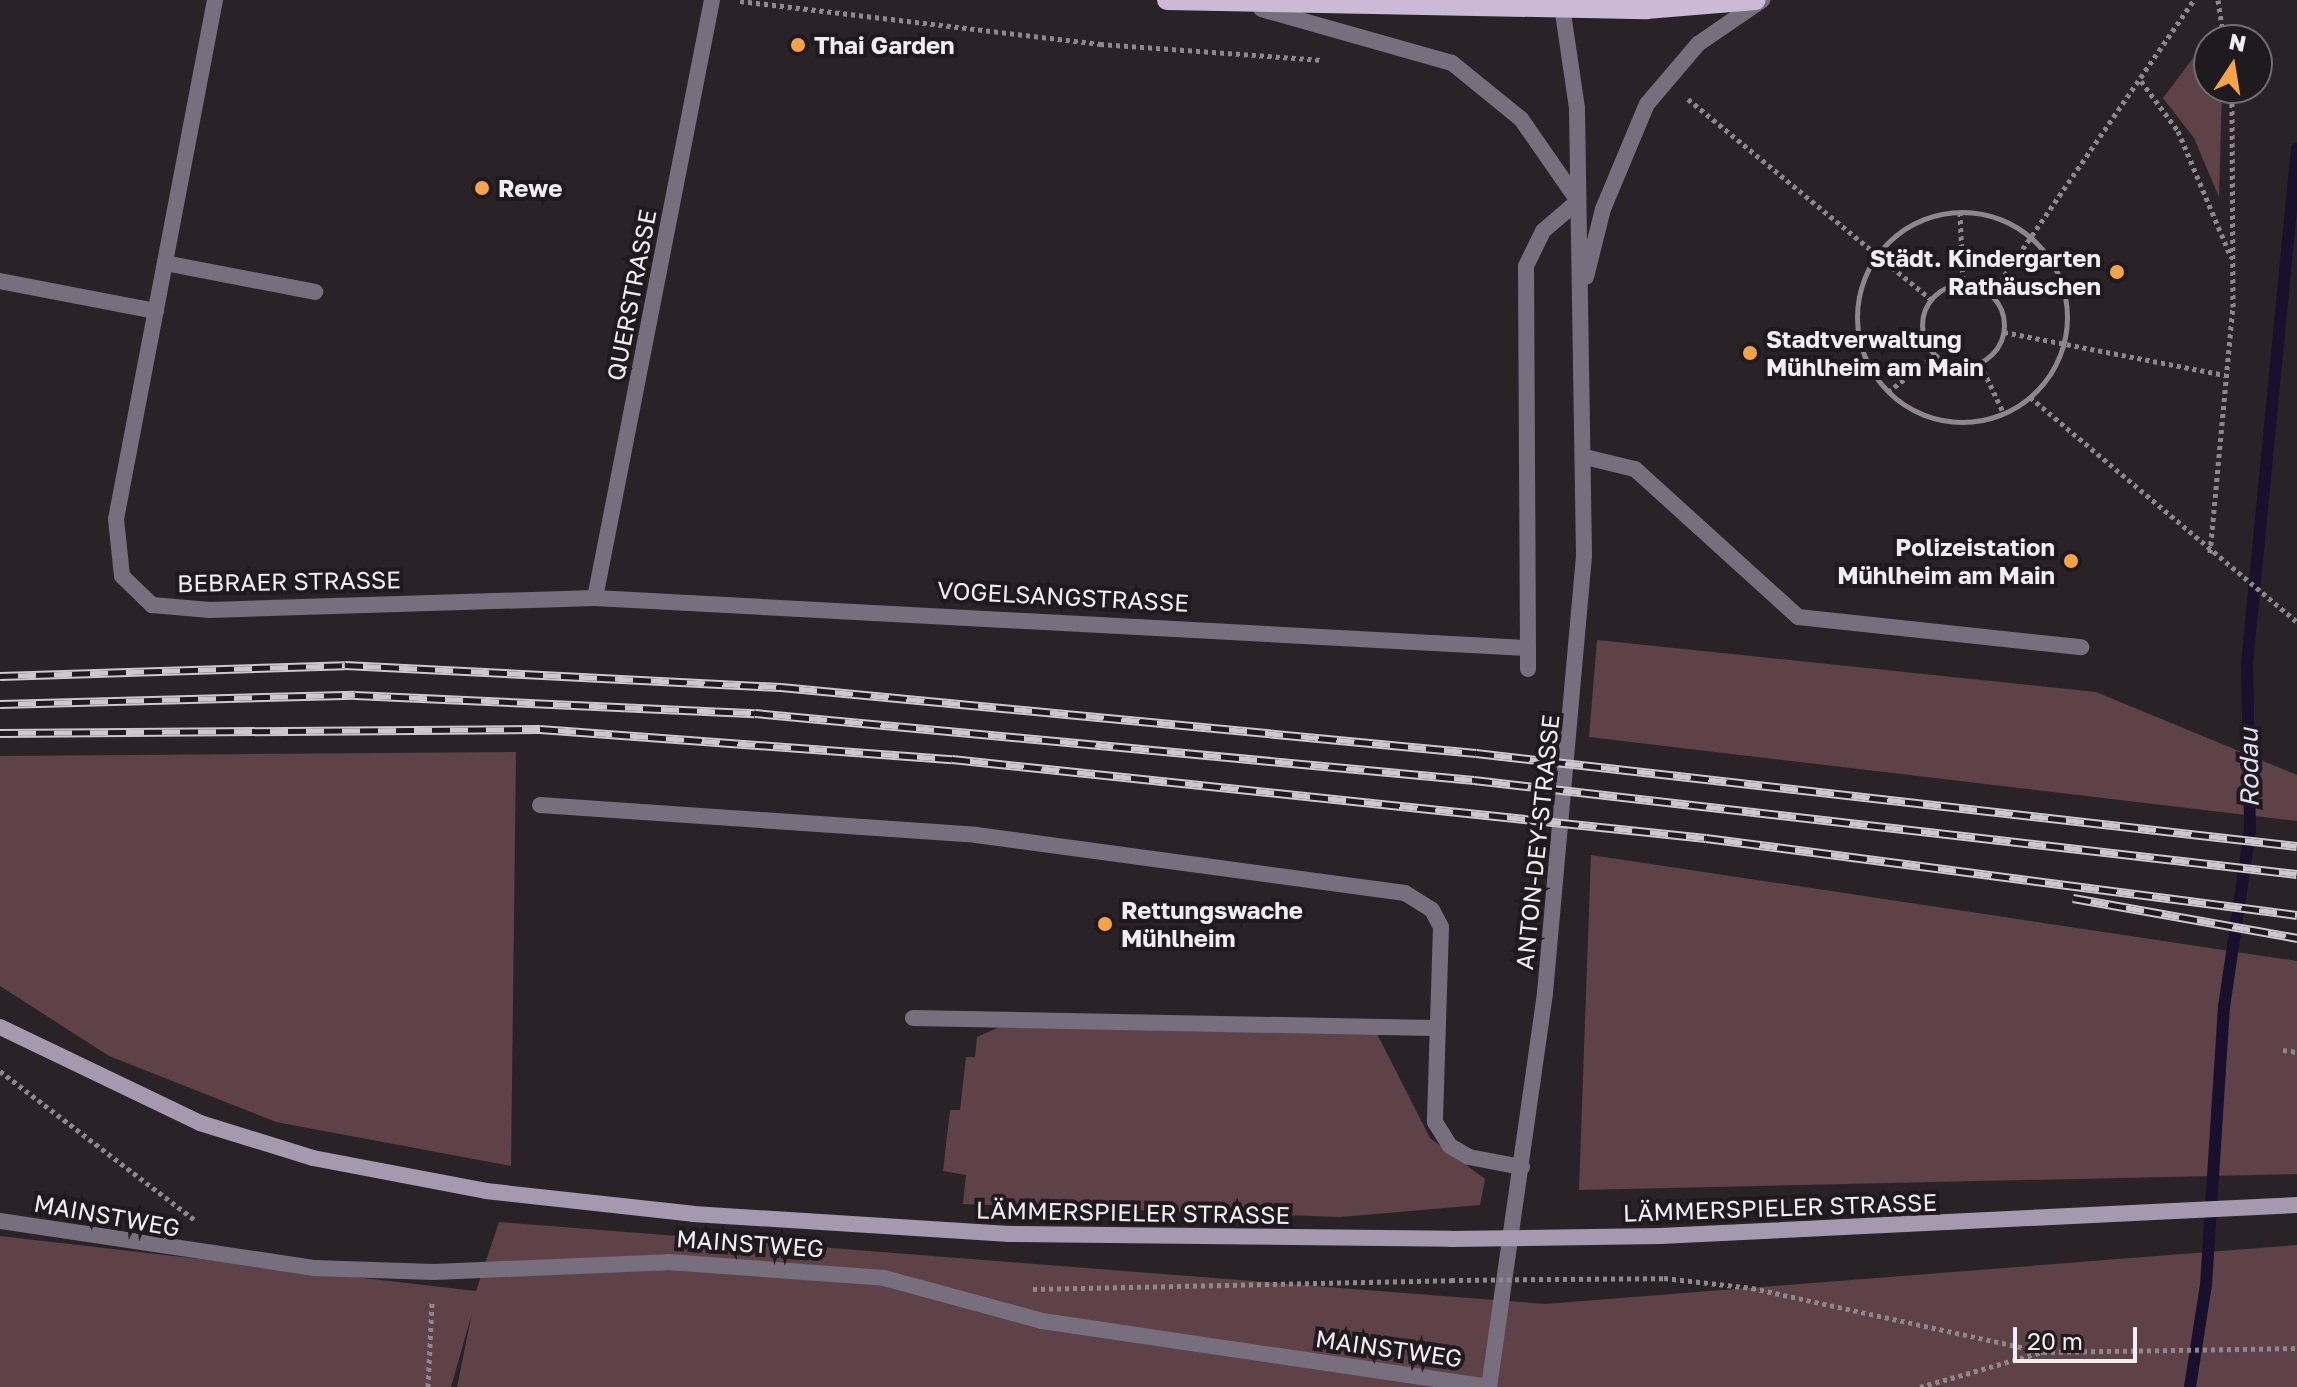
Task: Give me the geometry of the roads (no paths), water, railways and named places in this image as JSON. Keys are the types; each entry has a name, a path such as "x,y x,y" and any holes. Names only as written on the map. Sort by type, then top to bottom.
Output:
{"main road":[{"path":"1167,0 1216,3 1562,4 1756,0"},
{"name":"LÄMMERSPIELER STRASSE","path":"0,1027 200,1123 313,1158 486,1191 693,1214 1009,1234 1451,1239 1660,1236 2077,1219 2296,1205"}],"street":[{"name":"BEBRAER STRASSE","path":"215,0 116,519 117,559 136,595 152,605 210,610 595,598"},
{"name":"QUERSTRASSE","path":"595,598 712,0"},
{"path":"1216,3 1279,0"},
{"name":"ANTON-DEY-STRASSE","path":"1581,298 1603,209 1647,104 1698,44 1763,0"},
{"path":"1216,3 1351,29 1452,63 1521,119 1578,201 1543,231 1526,266 1528,669"},
{"name":"ANTON-DEY-STRASSE","path":"1489,1387 1522,1167 1572,748 1585,457 1577,108 1562,4"},
{"path":"165,263 315,292"},
{"path":"0,281 156,311"},
{"path":"1585,457 1635,469 1798,617 2081,647"},
{"name":"VOGELSANGSTRASSE","path":"595,598 1528,648"},
{"path":"540,805 899,827 1389,889 1417,898 1441,927 1433,1028 1432,1109 1441,1136 1469,1157 1522,1167"},
{"path":"913,1018 1433,1028"},
{"name":"MAINSTWEG","path":"0,1221 217,1258 434,1272 613,1261 756,1266 884,1278 998,1309 1489,1387"}],"waterway":[{"name":"Rodau","path":"2190,1387 2206,1285 2224,1007 2250,831 2247,664 2297,148"}],"railway":[{"path":"0,676 345,665 781,687 1476,753 2297,846"},
{"path":"0,704 355,695 755,713 1474,780 2297,874"},
{"path":"0,733 540,729 952,759 1706,838 2297,915"},
{"path":"2073,898 2297,938"}],"place":[{"name":"Thai Garden","path":"798,45"},
{"name":"Rewe","path":"482,188"},
{"name":"Städt. Kindergarten Rathäuschen","path":"2117,272"},
{"name":"Stadtverwaltung Mühlheim am Main","path":"1750,353"},
{"name":"Polizeistation Mühlheim am Main","path":"2071,561"},
{"name":"Rettungswache Mühlheim","path":"1105,924"}]}
